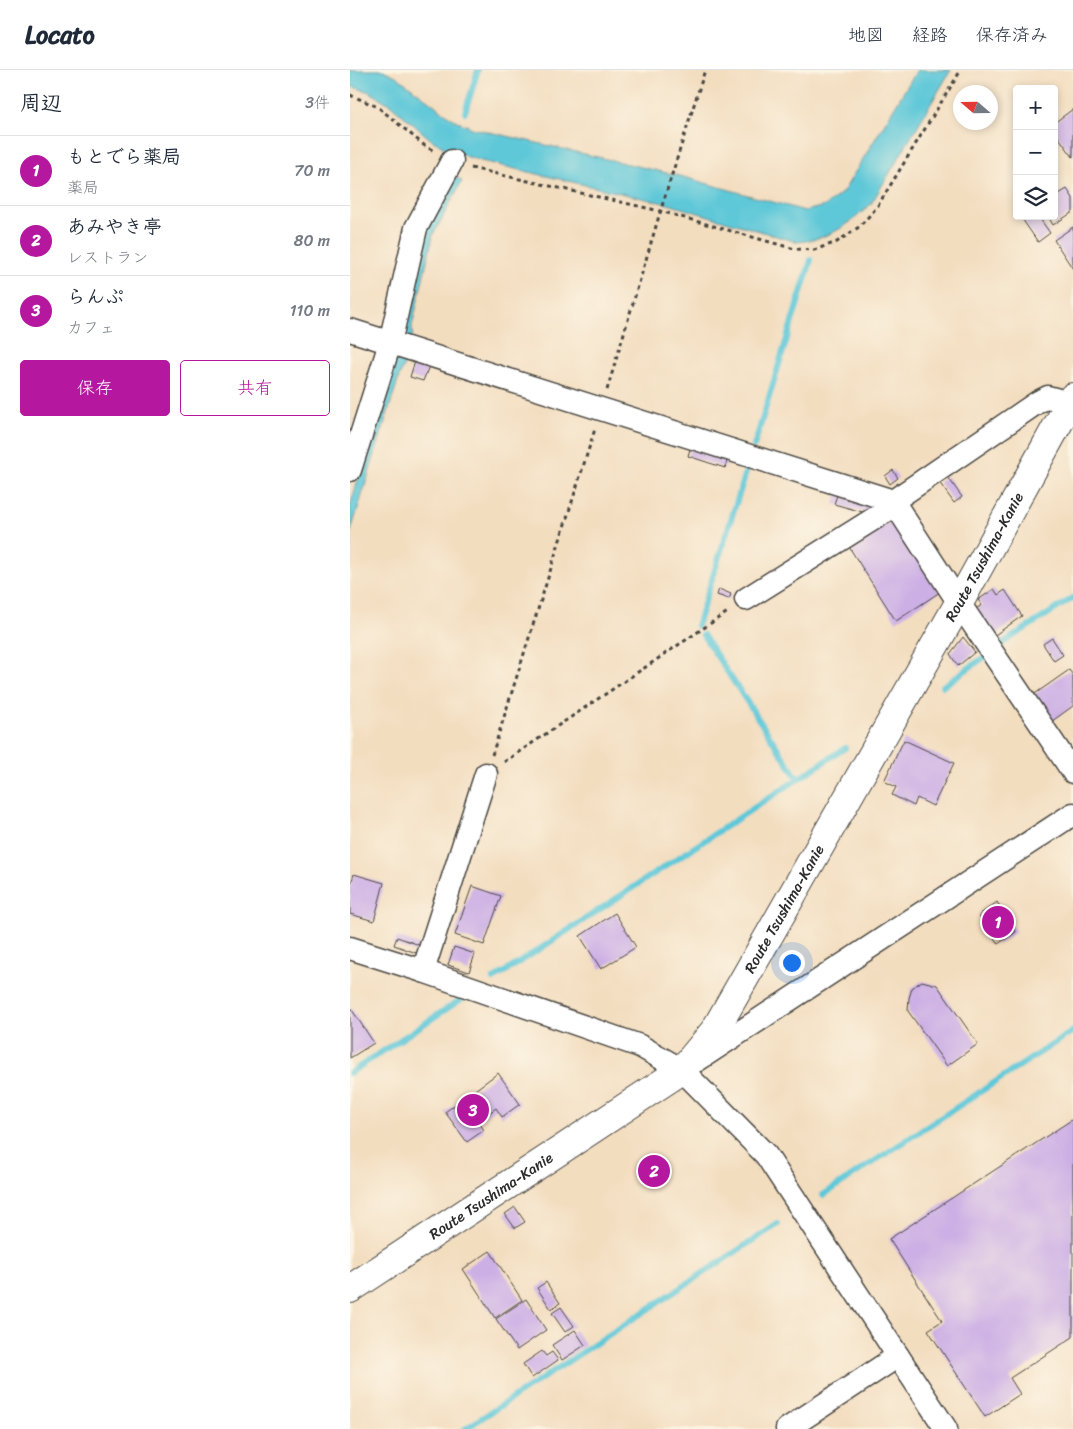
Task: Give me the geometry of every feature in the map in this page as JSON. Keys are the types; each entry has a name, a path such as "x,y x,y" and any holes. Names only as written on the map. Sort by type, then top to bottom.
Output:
{"main road":[{"name":"Route Tsushima-Kanie","path":"350,1289 682,1070 715,1030 1071,400"}],"street":[{"path":"350,470 392,343 416,228 452,161"},
{"path":"350,330 893,501 958,603 1073,772"},
{"path":"746,599 891,508 893,501 1038,402 1048,398 1071,400"},
{"path":"423,971 486,774"},
{"path":"682,1070 1073,814"},
{"path":"350,948 423,971 640,1046 682,1070 766,1155 946,1429"},
{"path":"787,1429 898,1356"}],"path":[{"path":"486,774 601,410 704,70"},
{"path":"350,95 378,106 425,146 452,161 475,169 660,211 795,249 814,250 837,242 859,227 877,207 961,70"},
{"path":"486,774 746,599"}],"water":[{"path":"350,70 383,70 396,76 453,119 472,128 680,176 805,211 825,206 843,192 917,70 951,70 871,204 854,219 837,230 819,238 797,242 668,204 481,161 449,151 429,138 391,105 370,92 350,86"},
{"path":"455,177 462,181 433,235 412,326 413,344 399,377 350,534 350,506 397,354 426,232"}],"building":[{"path":"1073,109 1073,157 1058,136 1058,120"},
{"path":"1067,189 1073,198 1073,212 1053,225 1050,220 1058,220 1058,195"},
{"path":"1023,220 1041,220 1050,233 1038,242"},
{"path":"1073,227 1073,269 1054,240"},
{"path":"415,361 429,366 423,381 410,377"},
{"path":"690,449 727,461 725,468 688,456"},
{"path":"893,470 898,478 890,484 885,476"},
{"path":"947,476 962,497 954,503 939,482"},
{"path":"837,495 872,505 870,514 834,504"},
{"path":"894,519 940,592 896,621 849,547"},
{"path":"719,589 731,594 729,599 717,595"},
{"path":"994,589 998,595 1005,590 1022,616 992,637 974,610 982,605 978,600"},
{"path":"963,637 975,652 958,666 950,654"},
{"path":"1052,638 1063,655 1054,661 1043,644"},
{"path":"1069,670 1073,675 1073,706 1048,724 1029,698"},
{"path":"904,740 954,763 933,806 917,798 914,806 892,795 896,787 884,781"},
{"path":"354,874 384,883 374,921 350,914 350,887"},
{"path":"472,886 501,896 484,945 455,935"},
{"path":"997,902 1016,932 998,944 979,915"},
{"path":"615,913 636,947 601,969 580,936"},
{"path":"397,937 425,947 422,955 394,945"},
{"path":"454,947 475,954 469,972 448,965"},
{"path":"922,981 937,985 978,1044 947,1066 908,1011 912,988"},
{"path":"350,1007 374,1043 350,1058"},
{"path":"498,1073 520,1104 502,1117 496,1108 478,1121 484,1130 467,1142 445,1112"},
{"path":"1073,1119 1073,1337 1010,1378 1020,1394 985,1417 928,1330 942,1321 889,1239"},
{"path":"515,1207 525,1222 515,1228 505,1214"},
{"path":"490,1251 522,1300 495,1318 463,1269"},
{"path":"546,1282 560,1303 551,1309 537,1288"},
{"path":"526,1299 546,1330 517,1350 496,1319"},
{"path":"561,1307 574,1326 565,1332 552,1313"},
{"path":"575,1330 585,1345 562,1360 552,1345"},
{"path":"542,1351 546,1356 552,1352 558,1360 532,1378 523,1364"}],"waterway":[{"path":"465,112 478,70"},
{"path":"754,446 811,260"},
{"path":"697,626 748,466"},
{"path":"995,648 1073,598"},
{"path":"703,635 798,779"},
{"path":"943,686 986,656"},
{"path":"494,979 845,748"},
{"path":"350,1073 463,998"},
{"path":"823,1195 1073,1031"},
{"path":"465,1429 778,1224"}],"place":[{"name":"もとでら薬局","path":"998,922"},
{"name":"らんぷ","path":"473,1110"},
{"name":"あみやき亭","path":"654,1171"}]}
